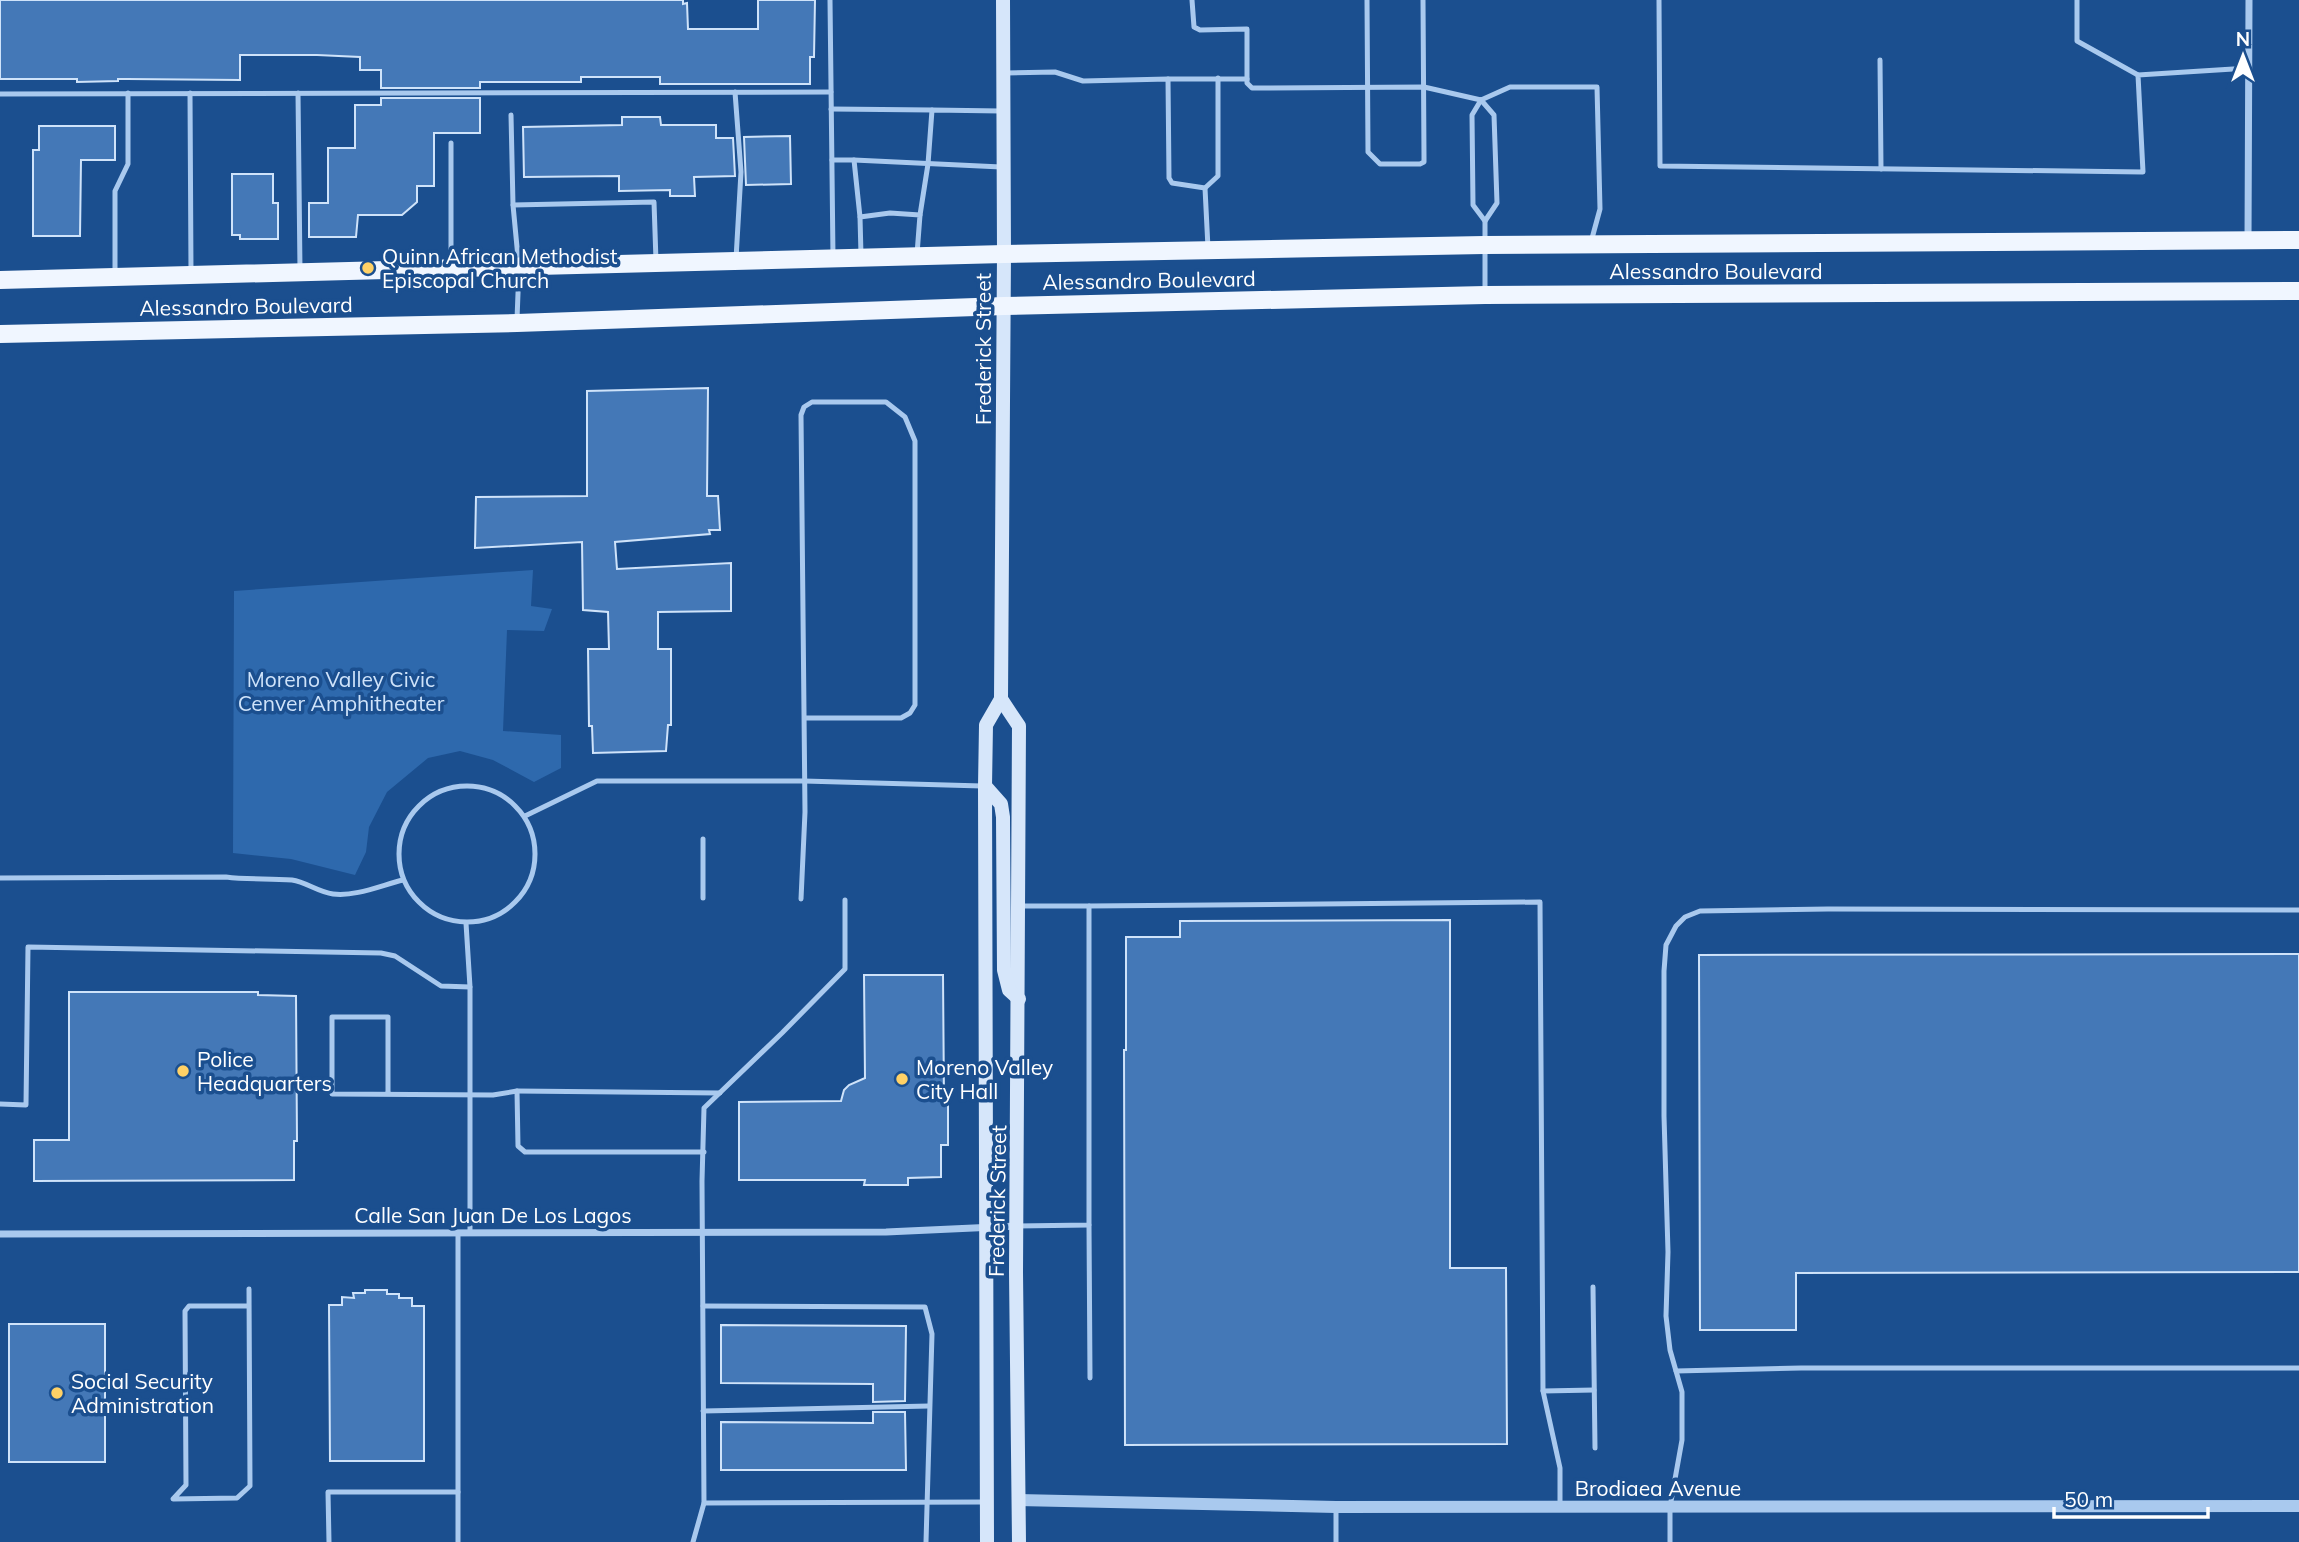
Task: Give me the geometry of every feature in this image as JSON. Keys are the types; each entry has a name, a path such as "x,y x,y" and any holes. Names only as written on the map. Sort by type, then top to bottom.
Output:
{"main road":[{"name":"Frederick Street","path":"987,1542 985,786 986,725 1001,699 1003,0"},
{"name":"Alessandro Boulevard","path":"0,280 917,256 1485,245 2299,240"},
{"name":"Alessandro Boulevard","path":"0,334 517,323 1004,306 1485,295 2299,291"},
{"name":"Frederick Street","path":"1001,699 1019,726 1019,1542"},
{"path":"985,786 1001,804 1004,970 1009,990 1019,999"}],"street":[{"path":"2248,240 2249,0"},
{"name":"Calle San Juan De Los Lagos","path":"0,1234 886,1232 1017,1226"},
{"name":"Brodiaea Avenue","path":"1018,1500 1336,1507 2299,1507"}],"lane":[{"path":"830,0 833,259"},
{"path":"1192,0 1194,27 1200,30 1247,29 1247,83 1252,88 1424,87 1481,100 1494,115 1497,203 1485,221 1485,295"},
{"path":"1367,0 1368,152 1380,164 1423,162 1423,0"},
{"path":"1659,0 1660,166 2143,172 2138,75"},
{"path":"2077,0 2077,41 2138,75 2249,68"},
{"path":"1880,60 1881,169"},
{"path":"1003,73 1055,72 1083,81 1247,79"},
{"path":"1205,188 1218,176 1218,78"},
{"path":"1168,79 1169,178 1172,183 1205,188"},
{"path":"1485,221 1473,205 1472,115 1481,100 1510,87 1597,87 1600,209 1590,245"},
{"path":"735,92 741,172 736,262"},
{"path":"0,94 831,92"},
{"path":"115,278 115,191 128,164 128,93"},
{"path":"190,93 191,276"},
{"path":"298,93 300,273"},
{"path":"831,108 1003,111"},
{"path":"917,256 932,110"},
{"path":"511,115 513,205 519,268 517,323"},
{"path":"451,142 451,270"},
{"path":"832,160 1004,167"},
{"path":"854,160 861,258"},
{"path":"1205,188 1208,251"},
{"path":"513,205 654,202 656,264"},
{"path":"860,217 890,213 920,215"},
{"path":"801,899 804,718 801,415 804,407 812,402 886,402 905,417 915,441 915,705 910,713 901,718 804,718"},
{"path":"524,816 597,781 804,781 985,786"},
{"path":"467,785 493,791 516,805 524,816 531,828 536,854 531,880 516,902 493,918 466,923 441,917 418,902 403,880 398,854 403,828 418,805 441,791 467,785"},
{"path":"703,839 703,898"},
{"path":"0,878 226,877 244,880 294,880 319,891 336,894 403,880"},
{"path":"693,1542 704,1503 704,1108 845,969 845,900"},
{"path":"1018,906 1540,902 1543,1391 1560,1468 1560,1507"},
{"path":"1088,906 1090,1378"},
{"path":"1670,1542 1670,1507 1682,1440 1682,1392 1670,1350 1665,1316 1668,1252 1664,971 1666,945 1675,926 1685,916 1700,911 2299,910"},
{"path":"466,923 470,986 470,1233"},
{"path":"0,1104 26,1105 28,947 381,953 402,961 432,983 441,986 470,986"},
{"path":"388,1094 388,1017 332,1017 332,1094 493,1095 517,1091 720,1093"},
{"path":"517,1091 518,1146 525,1152 704,1152"},
{"path":"1017,1226 1089,1225"},
{"path":"458,1233 458,1542"},
{"path":"1592,1287 1595,1448"},
{"path":"249,1289 250,1486 237,1498 173,1499 186,1485 185,1311 189,1306 249,1306"},
{"path":"703,1306 925,1307 932,1334 926,1542"},
{"path":"1676,1371 1801,1368 2299,1368"},
{"path":"1543,1391 1594,1390"},
{"path":"703,1411 929,1406"},
{"path":"329,1542 328,1492 458,1492"},
{"path":"704,1503 986,1502"},
{"path":"1336,1507 1336,1542"}],"green space":[{"name":"Moreno Valley Civic Cenver Amphitheater","path":"533,570 531,606 552,609 544,631 507,630 503,731 561,735 561,768 534,782 493,760 460,751 428,758 387,792 369,827 366,852 355,875 291,859 233,853 234,591"}],"building":[{"path":"0,0 683,0 683,4 687,3 688,29 758,29 758,0 815,0 814,57 810,57 810,84 660,84 660,77 581,77 581,82 480,82 480,88 381,88 381,70 360,70 360,57 317,55 240,55 240,80 118,79 77,82 77,79 0,79"},
{"path":"381,98 480,98 480,133 434,133 434,186 417,186 417,202 402,215 358,215 356,237 309,237 309,203 328,203 328,148 355,148 355,105 381,105"},
{"path":"622,117 660,117 661,125 716,125 716,138 733,138 735,176 694,177 695,196 670,196 670,190 619,191 619,176 524,177 523,127 622,125"},
{"path":"39,126 115,126 115,160 81,160 80,236 33,236 33,150 39,150"},
{"path":"790,136 791,184 746,185 744,137"},
{"path":"232,174 273,174 273,203 278,203 278,239 240,239 240,235 232,235"},
{"path":"708,388 707,496 718,496 720,530 709,530 710,534 615,542 617,569 731,563 731,611 658,612 658,649 671,649 671,725 668,725 666,751 593,753 592,726 589,726 588,649 609,649 608,612 583,610 582,542 475,548 476,497 587,496 587,391"},
{"path":"1450,920 1450,1268 1506,1268 1507,1444 1125,1445 1126,937 1180,937 1180,921"},
{"path":"2299,954 2299,1272 1796,1273 1796,1330 1700,1330 1699,955"},
{"name":"Moreno Valley City Hall","path":"864,975 943,975 944,1100 948,1100 948,1145 941,1145 941,1177 908,1178 908,1185 864,1185 865,1180 739,1180 739,1102 841,1101 844,1090 849,1085 865,1078"},
{"name":"Police Headquarters","path":"69,992 258,992 258,995 296,996 297,1141 294,1141 294,1180 34,1181 34,1140 69,1140"},
{"path":"365,1290 387,1290 387,1294 399,1294 399,1298 412,1298 412,1306 424,1306 424,1461 330,1461 329,1305 342,1305 342,1297 354,1298 353,1293 365,1293"},
{"name":"Social Security Administration","path":"9,1324 105,1324 105,1462 9,1462"},
{"path":"721,1325 906,1326 905,1401 873,1402 873,1384 721,1383"},
{"path":"873,1412 905,1412 906,1470 721,1470 721,1422 873,1423"}],"place":[{"name":"Quinn African Methodist Episcopal Church","path":"368,268"},
{"name":"Police Headquarters","path":"183,1071"},
{"name":"Moreno Valley City Hall","path":"902,1079"},
{"name":"Social Security Administration","path":"57,1393"}]}
